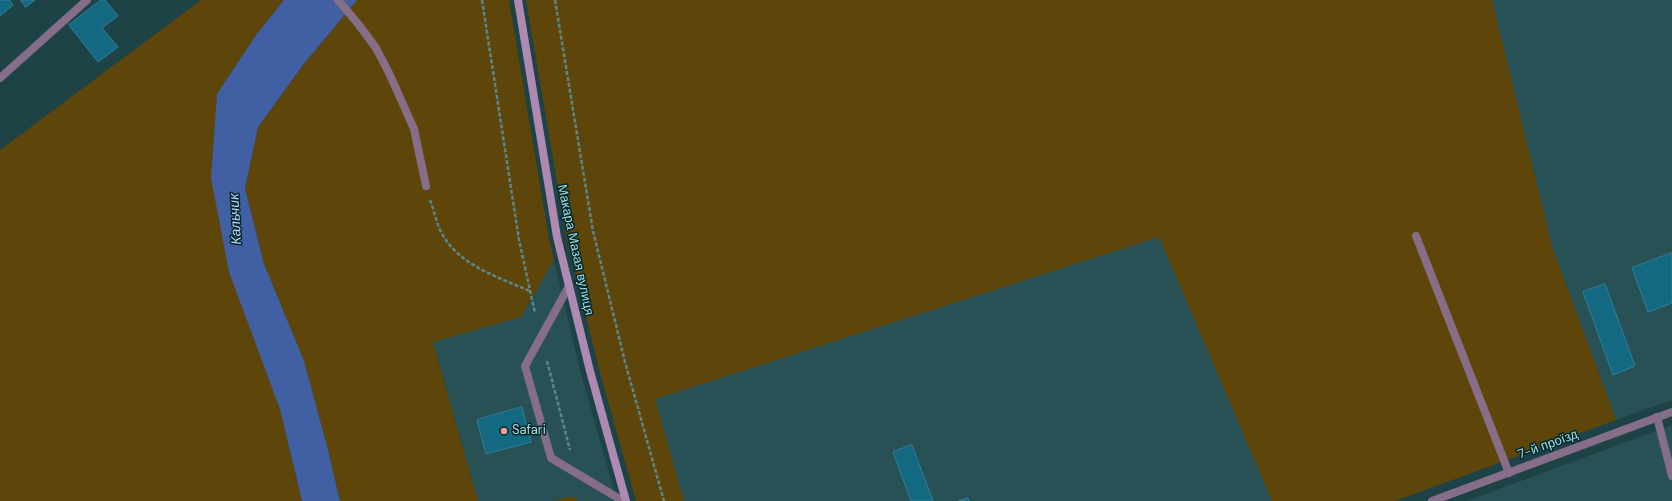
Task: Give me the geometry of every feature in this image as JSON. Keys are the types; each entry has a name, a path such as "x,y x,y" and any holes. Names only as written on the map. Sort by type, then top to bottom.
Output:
{"main road":[{"name":"Макара Мазая вулиця","path":"518,0 557,237 590,371 626,501"}],"street":[{"path":"0,78 87,0"},
{"path":"338,0 360,24 376,48 414,129 426,186"},
{"path":"1416,236 1508,473"},
{"path":"569,286 525,366 550,458 623,501"},
{"name":"7-й проїзд","path":"1432,501 1672,412"},
{"path":"1657,417 1672,476"}],"path":[{"path":"482,0 519,240 541,337 577,475"},
{"path":"554,0 593,231 625,362 664,501"},
{"path":"426,186 441,232 452,248 478,268 530,291"}],"shaded area":[{"path":"201,0 284,0 256,35 217,94 280,409 302,501 0,501 0,150"},
{"path":"357,0 509,0 549,239 554,260 521,317 433,342 478,501 340,501 304,361 264,264 245,188 258,127 303,65"},
{"path":"526,0 1492,0 1552,246 1616,420 1395,501 1272,501 1159,237 655,399 684,501 636,501 599,369 566,235"},
{"path":"1492,0 1672,0 1672,400 1616,420 1552,246"},
{"path":"1159,237 1272,501 684,501 655,399"},
{"path":"554,260 581,374 617,501 580,501 571,496 553,501 478,501 433,341 521,317"},
{"path":"1672,425 1672,501 1467,501"},
{"path":"571,496 580,501 553,501"}],"water":[{"name":"Кальчик","path":"284,0 357,0 303,65 258,127 245,188 264,264 304,361 340,501 302,501 280,409 229,272 211,178 217,94 256,35"}],"building":[{"path":"0,0 9,0 13,5 0,16"},
{"path":"21,0 35,0 26,7"},
{"path":"101,0 105,0 118,16 102,28 118,47 98,62 69,25"},
{"path":"1672,253 1672,303 1648,312 1632,268"},
{"path":"1605,284 1635,366 1613,375 1583,292"},
{"path":"522,407 531,442 486,454 477,420"},
{"path":"912,445 933,501 911,501 893,452"},
{"path":"968,498 969,501 959,501"}],"place":[{"name":"Safari","path":"504,431"}]}
